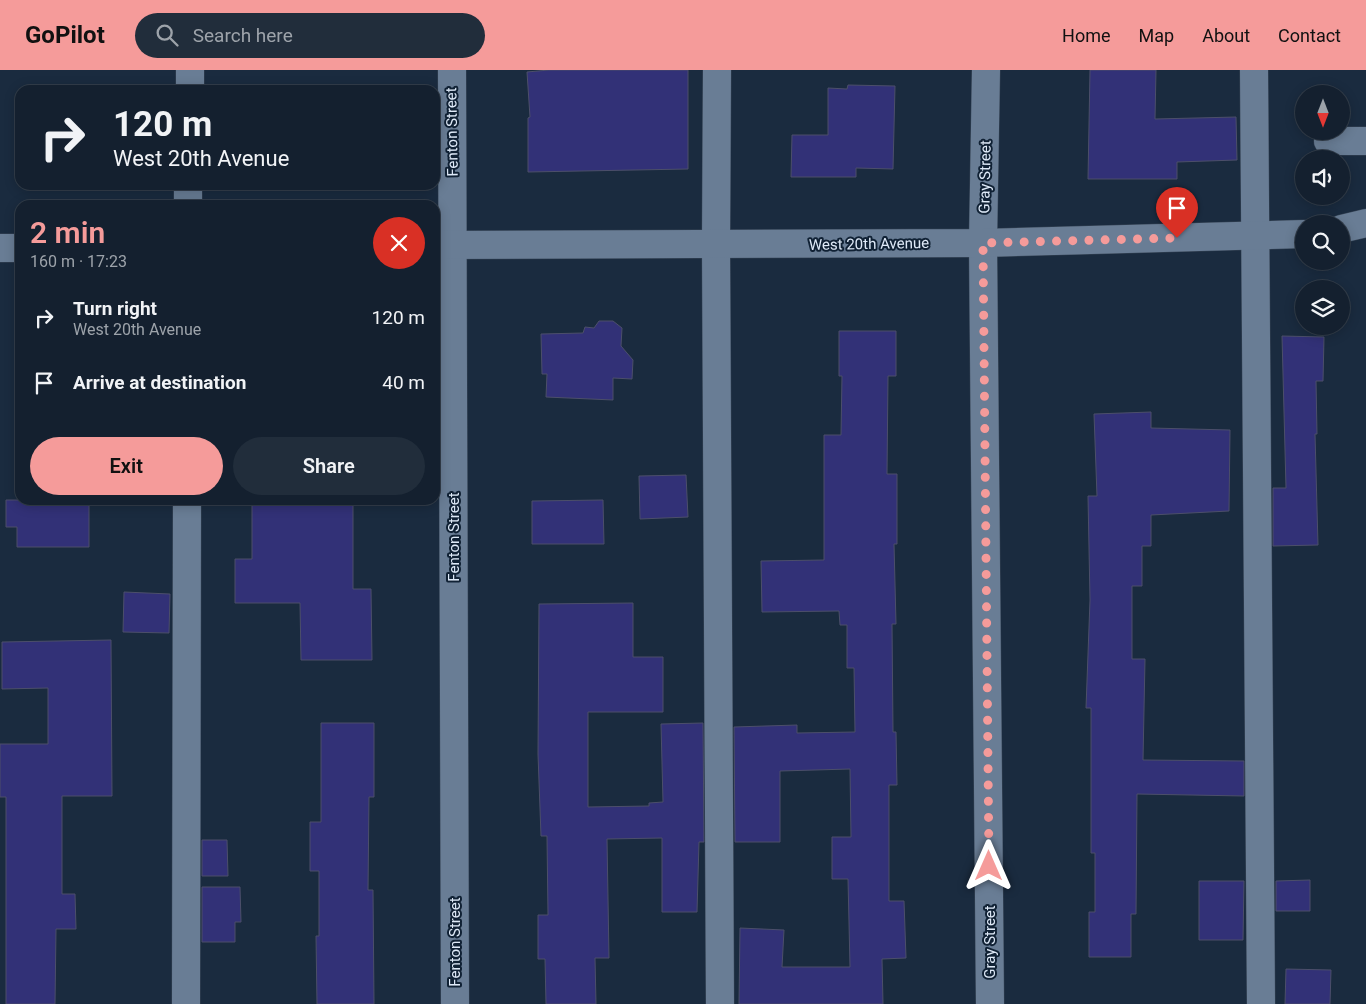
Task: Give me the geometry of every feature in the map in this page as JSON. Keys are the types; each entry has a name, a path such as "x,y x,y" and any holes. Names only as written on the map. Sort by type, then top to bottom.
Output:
{"street":[{"path":"190,70 190,85"},
{"name":"Fenton Street","path":"452,70 444,245 455,1004"},
{"path":"717,70 716,245 720,1004"},
{"name":"Gray Street","path":"986,70 983,243 990,1004"},
{"path":"1254,70 1261,1004"},
{"path":"1328,141 1366,141"},
{"path":"1350,227 1366,223"},
{"name":"West 20th Avenue","path":"444,245 983,243 1295,234"},
{"path":"1350,239 1366,242"},
{"path":"0,248 15,248"},
{"path":"186,1004 187,505"}],"building":[{"path":"549,70 688,70 688,169 528,172 528,118 530,117 527,72"},
{"path":"1090,70 1156,70 1155,119 1236,117 1237,160 1177,162 1177,179 1088,179"},
{"path":"848,85 895,86 893,169 856,168 856,177 791,177 792,135 828,135 828,88 847,89"},
{"path":"599,321 613,321 622,328 621,346 633,360 632,379 613,378 613,400 546,397 547,374 542,374 541,334 583,333 585,327 594,328"},
{"path":"839,331 896,331 896,376 888,376 887,474 897,474 897,544 894,544 896,624 892,624 893,732 896,732 897,785 889,785 889,901 904,901 906,958 882,959 883,1004 739,1004 740,928 784,930 782,967 850,967 848,879 832,879 832,837 851,837 850,769 780,771 780,842 735,842 734,727 797,725 797,733 855,732 854,668 847,668 847,625 840,625 839,611 762,612 761,561 824,560 824,435 841,435 842,376 839,376"},
{"path":"1282,336 1324,337 1323,381 1316,381 1317,434 1315,434 1318,545 1273,546 1273,488 1286,488"},
{"path":"1151,412 1151,428 1230,430 1229,511 1151,515 1151,546 1142,546 1142,586 1132,586 1132,659 1145,659 1143,760 1244,761 1244,796 1137,794 1136,914 1131,914 1131,957 1089,957 1089,912 1095,912 1095,853 1091,853 1091,708 1086,708 1090,600 1088,496 1097,496 1094,414"},
{"path":"686,475 688,517 640,519 639,476"},
{"path":"6,500 15,500 15,505 89,505 89,547 17,547 17,527 6,527"},
{"path":"603,500 604,544 532,544 532,501"},
{"path":"252,505 353,505 353,589 371,589 372,660 301,660 300,603 235,603 235,559 252,559"},
{"path":"124,592 170,594 169,633 123,632"},
{"path":"633,603 633,657 663,657 663,712 588,712 588,807 649,806 649,803 663,802 661,724 703,723 704,842 699,842 697,912 662,912 662,838 607,839 609,958 595,958 596,1004 546,1004 545,959 538,959 538,915 548,915 547,836 541,836 538,754 539,604"},
{"path":"111,640 112,796 62,796 62,894 75,894 76,929 56,929 55,1004 6,1004 6,797 0,797 0,744 48,744 48,688 2,689 2,642"},
{"path":"321,723 374,723 374,797 369,797 368,890 373,890 374,1004 317,1004 316,936 319,936 319,871 310,871 310,822 321,822"},
{"path":"202,840 227,840 228,876 202,876"},
{"path":"1310,880 1310,911 1276,911 1276,881"},
{"path":"1199,881 1244,881 1243,940 1199,940"},
{"path":"202,887 240,887 241,922 235,922 235,942 202,942"},
{"path":"1286,969 1331,970 1330,1004 1285,1004"}],"route":[{"path":"989,866 983,243 1177,238"}]}
